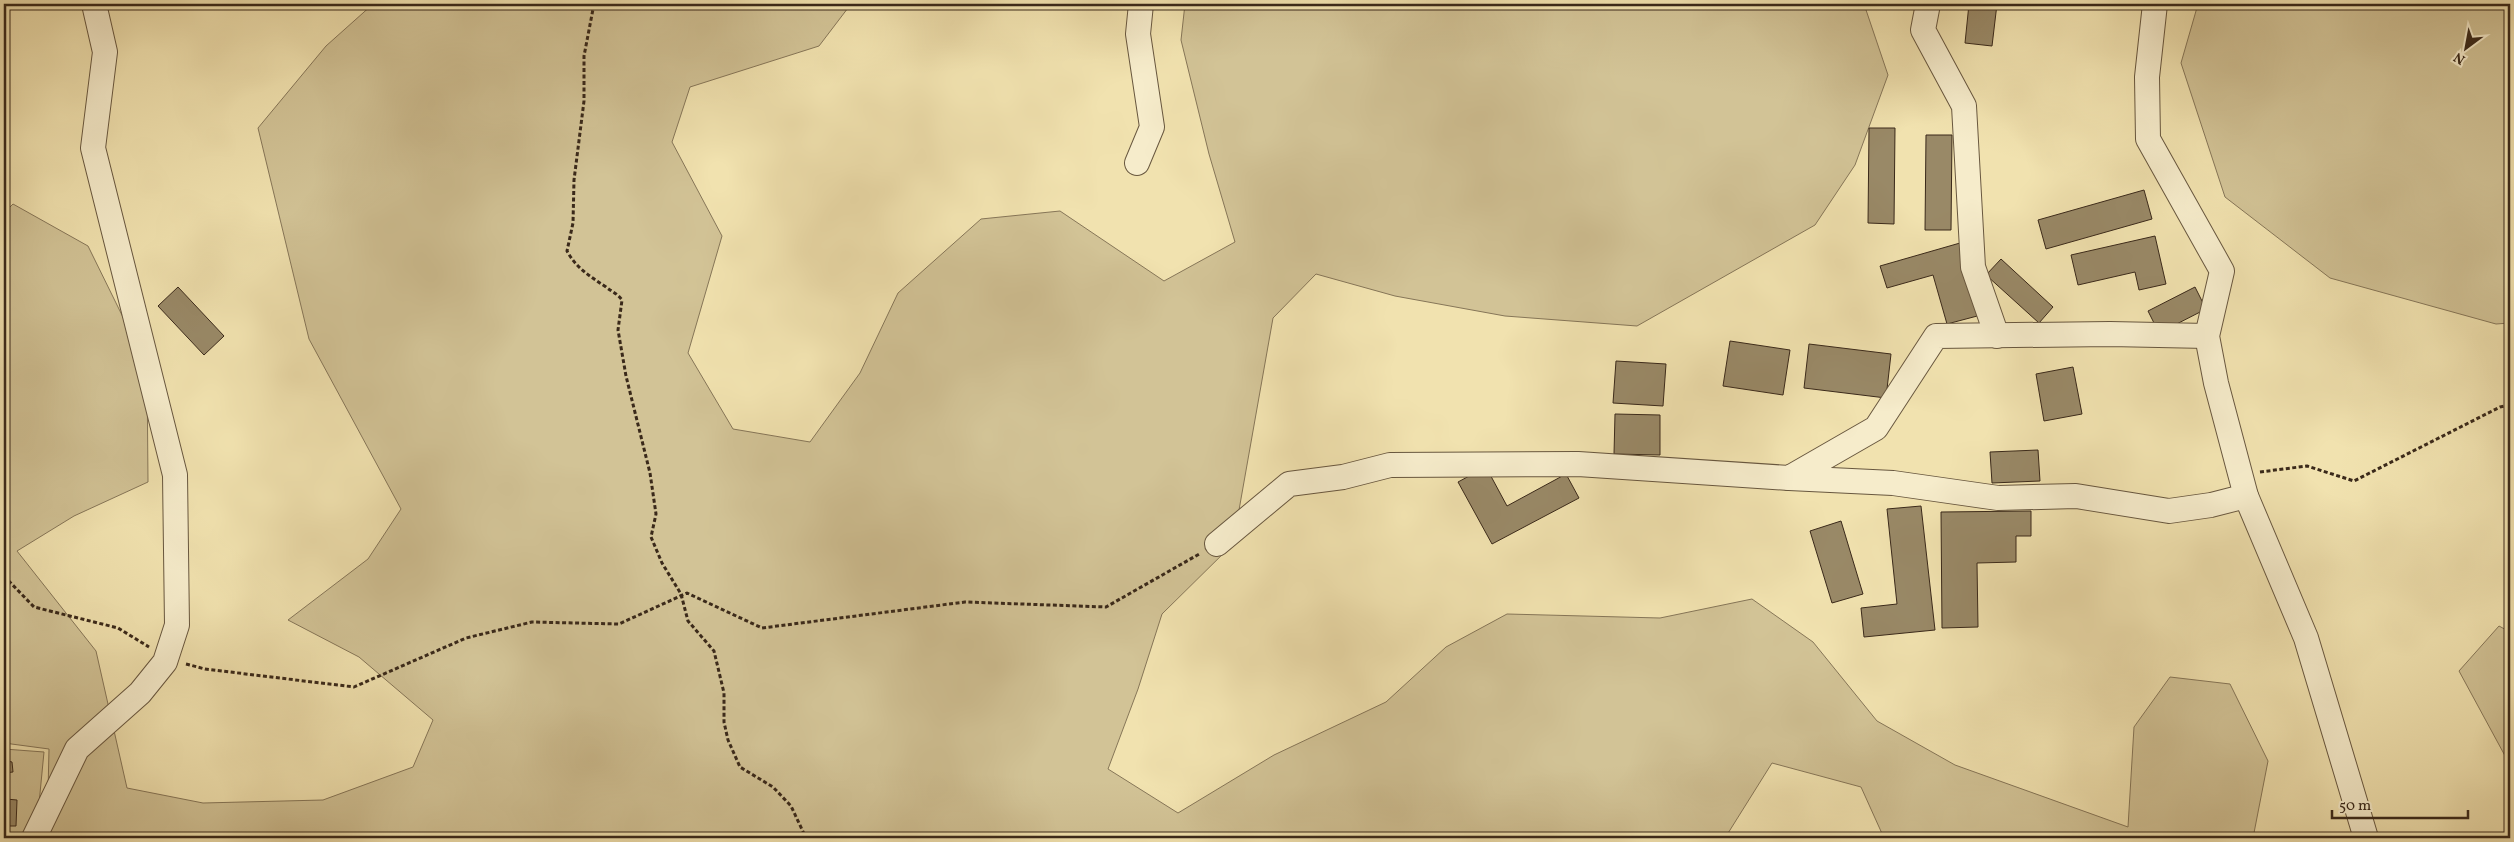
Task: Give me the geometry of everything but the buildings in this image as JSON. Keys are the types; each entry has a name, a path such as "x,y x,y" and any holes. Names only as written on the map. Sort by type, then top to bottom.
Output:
{"street":[{"path":"34,838 77,749 140,693 167,658 177,625 175,475 93,148 105,52 94,4"},
{"path":"1137,162 1152,127 1138,34 1141,4"},
{"path":"1928,4 1923,30 1964,106 1973,266 1997,336"},
{"path":"2154,4 2147,77 2148,140 2222,271 2207,336 2216,383 2243,485 2306,638 2366,838"},
{"path":"1789,478 1876,428 1936,336 2207,336"},
{"path":"1217,544 1289,484 1343,477 1390,465 1578,464 1893,483 1998,498 2076,496 2169,511 2211,505 2243,485"}],"path":[{"path":"594,4 584,56 584,101 574,180 573,223 567,251 574,264 608,289 617,293 622,300 618,330 626,376 650,473 656,514 651,537 662,563 682,596 688,620 714,651 724,693 724,722 728,740 740,767 772,787 791,806 806,838"},
{"path":"2243,485 2307,466 2354,481 2500,407 2510,405"},
{"path":"4,576 34,607 118,628 167,658 205,668 354,687 466,638 532,622 619,624 688,593 762,628 965,602 1106,606 1217,544"}],"shaded area":[{"path":"373,4 851,4 819,46 690,87 672,142 722,236 688,353 733,429 810,442 860,373 898,293 981,219 1060,211 1164,281 1235,242 1209,154 1181,40 1185,4 1864,4 1888,75 1855,165 1815,225 1637,326 1505,316 1395,296 1316,274 1273,318 1233,544 1162,614 1138,689 1108,769 1178,813 1274,755 1386,702 1446,647 1507,614 1660,618 1752,599 1813,642 1877,721 1955,765 2128,827 2134,727 2170,677 2230,684 2268,761 2253,838 1884,838 1861,787 1772,763 1725,838 47,838 49,749 4,743 4,213 13,204 88,246 147,366 148,482 74,516 17,551 96,651 127,788 203,803 323,800 413,767 433,720 359,657 288,620 368,559 401,509 309,339 258,128 326,46"},
{"path":"2198,4 2510,4 2510,323 2496,324 2330,278 2225,197 2181,63"},
{"path":"2499,626 2510,632 2510,765 2459,671"},
{"path":"4,749 44,752 38,814 28,838 4,838"}]}
